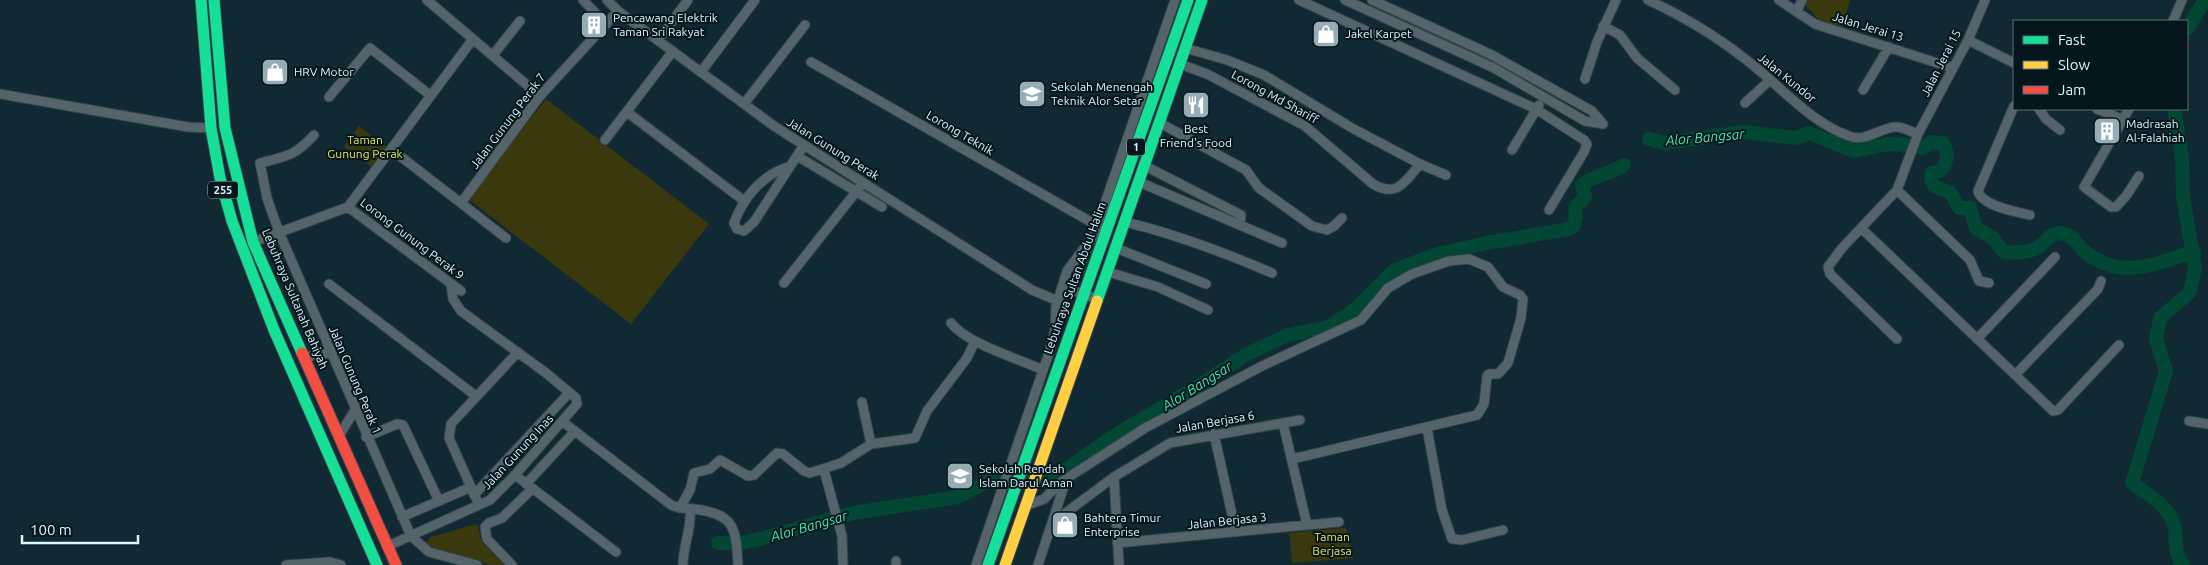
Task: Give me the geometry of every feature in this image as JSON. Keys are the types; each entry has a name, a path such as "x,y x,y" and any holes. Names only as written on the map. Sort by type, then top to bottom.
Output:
{"main road":[{"name":"255","path":"201,0 211,128 220,178 237,237 377,565"},
{"name":"Lebuhraya Sultanah Bahiyah","path":"214,0 226,135 253,242 396,565"},
{"name":"Lebuhraya Sultan Abdul Halim","path":"988,565 1188,0"},
{"name":"1","path":"1007,565 1026,502 1202,0"},
{"path":"302,392 317,385"},
{"path":"310,409 325,403"}],"street":[{"path":"427,0 540,96"},
{"path":"583,0 606,24"},
{"name":"Jalan Gunung Perak","path":"606,0 618,11 744,104 804,145 1032,290 1058,301"},
{"path":"658,40 688,0"},
{"path":"701,72 755,0"},
{"path":"976,565 1009,462 1043,370 1055,330 1058,301 1062,286 1070,264 1092,239 1098,226 1175,0"},
{"path":"1299,0 1536,109 1584,140 1587,144 1548,210"},
{"path":"1345,0 1492,67 1585,122 1603,124 1592,111 1490,54 1372,0"},
{"path":"1585,80 1603,26 1616,0"},
{"name":"Jalan Kundor","path":"1648,0 1659,2 1722,44 1820,121 1850,137 1860,138 1895,127 1918,134"},
{"name":"Jalan Jerai 13","path":"1780,0 1815,24 1953,68"},
{"path":"1797,11 1802,0"},
{"path":"2173,20 2182,0"},
{"name":"Jalan Jerai 15","path":"1897,190 1918,134 1968,40 1982,1"},
{"name":"Jalan Gunung Perak 7","path":"461,204 540,96 618,11"},
{"path":"1170,12 1182,17"},
{"path":"493,55 520,21"},
{"path":"744,104 805,25"},
{"path":"1603,26 1620,35 1637,58 1675,90"},
{"path":"253,242 348,208 430,94 473,39"},
{"path":"1968,40 2013,62"},
{"path":"1863,90 1889,47"},
{"path":"328,97 370,48 430,94"},
{"path":"1185,48 1227,60 1264,75 1352,128 1420,164 1446,175"},
{"path":"605,140 673,51"},
{"name":"Lorong Teknik","path":"811,62 1098,226"},
{"name":"Lorong Md Shariff","path":"1180,64 1208,74 1305,126 1373,184 1384,190 1394,189 1407,179 1420,164"},
{"path":"1746,103 1770,80"},
{"path":"1512,150 1550,88"},
{"path":"0,94 188,127 211,128"},
{"path":"2013,108 1978,192 1986,202 2030,215"},
{"path":"2040,110 2046,120 2060,130"},
{"path":"2099,110 2124,120"},
{"path":"2129,110 2084,187 2111,207 2116,207 2139,176"},
{"path":"627,112 743,200"},
{"path":"1160,123 1246,170 1259,188 1312,226 1327,230 1342,218"},
{"name":"Jalan Gunung Perak 1","path":"314,135 296,152 260,163 267,198 279,232 354,410 411,536"},
{"path":"788,167 774,172 743,200 734,223 737,229 744,231 754,222 804,145"},
{"path":"391,149 506,238"},
{"path":"797,156 882,207"},
{"path":"1145,166 1241,215 1240,225"},
{"path":"784,283 863,182"},
{"path":"1139,182 1282,243"},
{"path":"1897,339 1828,271 1830,263 1897,190 1970,260 1979,281 1989,283"},
{"name":"Lorong Gunung Perak 9","path":"348,208 461,291"},
{"path":"1125,222 1170,233 1208,246 1272,273"},
{"path":"1862,229 2056,412 2119,346"},
{"path":"1116,248 1206,284"},
{"path":"1977,339 2055,257"},
{"path":"1026,502 1044,499 1066,479 1145,428 1250,372 1361,320 1393,284 1412,274 1461,259 1475,261 1488,267 1503,287 1520,295 1523,299 1508,363 1498,374 1489,374 1487,376 1484,404 1481,411 1471,418 1292,459"},
{"path":"1108,272 1158,287 1208,310"},
{"path":"2015,375 2098,289 2101,281"},
{"path":"329,284 476,396"},
{"path":"402,517 439,501 472,491 569,392 461,311 453,298 452,284"},
{"path":"1062,286 1098,299"},
{"path":"952,323 957,330 975,341 1043,370"},
{"path":"683,565 683,554 690,531 685,508 694,473 710,469 720,460 748,476 754,475 777,453 783,454 810,474 824,470 860,453 871,444 915,438 927,411 967,358 975,341"},
{"path":"479,505 448,432 451,424 518,352"},
{"path":"304,357 330,353"},
{"name":"Jalan Gunung Inas","path":"388,546 490,500 515,475 577,404 576,398 569,392"},
{"path":"862,402 871,444"},
{"path":"340,436 354,410"},
{"name":"Jalan Berjasa 6","path":"1052,523 1114,477 1170,443 1300,420"},
{"path":"2189,421 2208,424"},
{"path":"563,422 667,502 685,508 718,513 727,521 736,536 738,565"},
{"path":"1283,423 1307,525"},
{"path":"366,437 397,424 403,425 439,501"},
{"path":"1427,428 1442,510 1452,539 1462,540 1503,530"},
{"path":"512,565 486,539 485,527 489,523 502,518 575,431"},
{"path":"1214,434 1236,532"},
{"path":"824,470 842,536 843,565"},
{"path":"515,475 616,552"},
{"path":"1114,477 1119,565"},
{"path":"1038,565 1066,479"},
{"name":"Jalan Berjasa 3","path":"1118,543 1339,522"},
{"path":"411,536 429,552 477,565"},
{"path":"286,565 302,562 330,562 341,565"}],"green space":[{"path":"1807,0 1850,0 1843,27 1819,20 1805,5"},
{"path":"546,99 709,224 631,324 468,199"},
{"name":"Taman Gunung Perak","path":"359,126 387,147 372,167 344,147"},
{"path":"477,524 482,542 504,565 491,565 430,550 426,543 430,537"},
{"name":"Taman Berjasa","path":"1346,528 1353,558 1292,563 1289,533"}],"waterway":[{"path":"2188,27 2205,0"},
{"path":"1149,88 1170,29"},
{"path":"2174,110 2182,156 2183,197 2195,267 2190,292 2160,318 2156,339 2166,371 2132,483 2158,502 2168,513 2175,528 2176,547 2183,565"},
{"name":"Alor Bangsar","path":"1649,139 1665,143 1743,132 1796,138 1809,133 1854,151 1888,144 1906,145"},
{"name":"Alor Bangsar","path":"1922,148 1931,142 1943,143 1947,158 1940,171 1932,173 1931,180 1934,186 1951,193 1959,208 1970,208 1976,228 1993,238 2004,252 2031,250 2053,235 2060,233 2071,237 2084,251 2097,260 2124,268 2152,265 2194,251"},
{"name":"Alor Bangsar","path":"718,543 741,543 853,513 958,497 992,479 1035,478 1068,468 1115,435 1197,387 1247,354 1288,335 1326,328 1335,323 1355,309 1395,270 1434,255 1487,243 1569,229 1574,225 1576,217 1575,207 1585,197 1582,185 1624,165"},
{"path":"1085,272 1099,231"},
{"path":"1017,460 1043,390"}],"traffic: fast":[{"path":"201,0 211,128 220,178 232,221 274,330 377,565"},
{"path":"214,0 225,128 253,242 302,353"},
{"path":"988,565 1188,0"},
{"path":"1097,301 1202,0"}],"traffic: slow":[{"path":"1005,565 1097,301"}],"traffic: jam":[{"path":"302,353 396,565"}],"place":[{"name":"Pencawang Elektrik Taman Sri Rakyat","path":"594,25"},
{"name":"Jakel Karpet","path":"1326,34"},
{"name":"HRV Motor","path":"275,72"},
{"name":"Sekolah Menengah Teknik Alor Setar","path":"1032,94"},
{"name":"Best Friend's Food","path":"1196,105"},
{"name":"Madrasah Al-Falahiah","path":"2107,131"},
{"name":"Sekolah Rendah Islam Darul Aman","path":"960,476"},
{"name":"Bahtera Timur Enterprise","path":"1065,525"}]}
